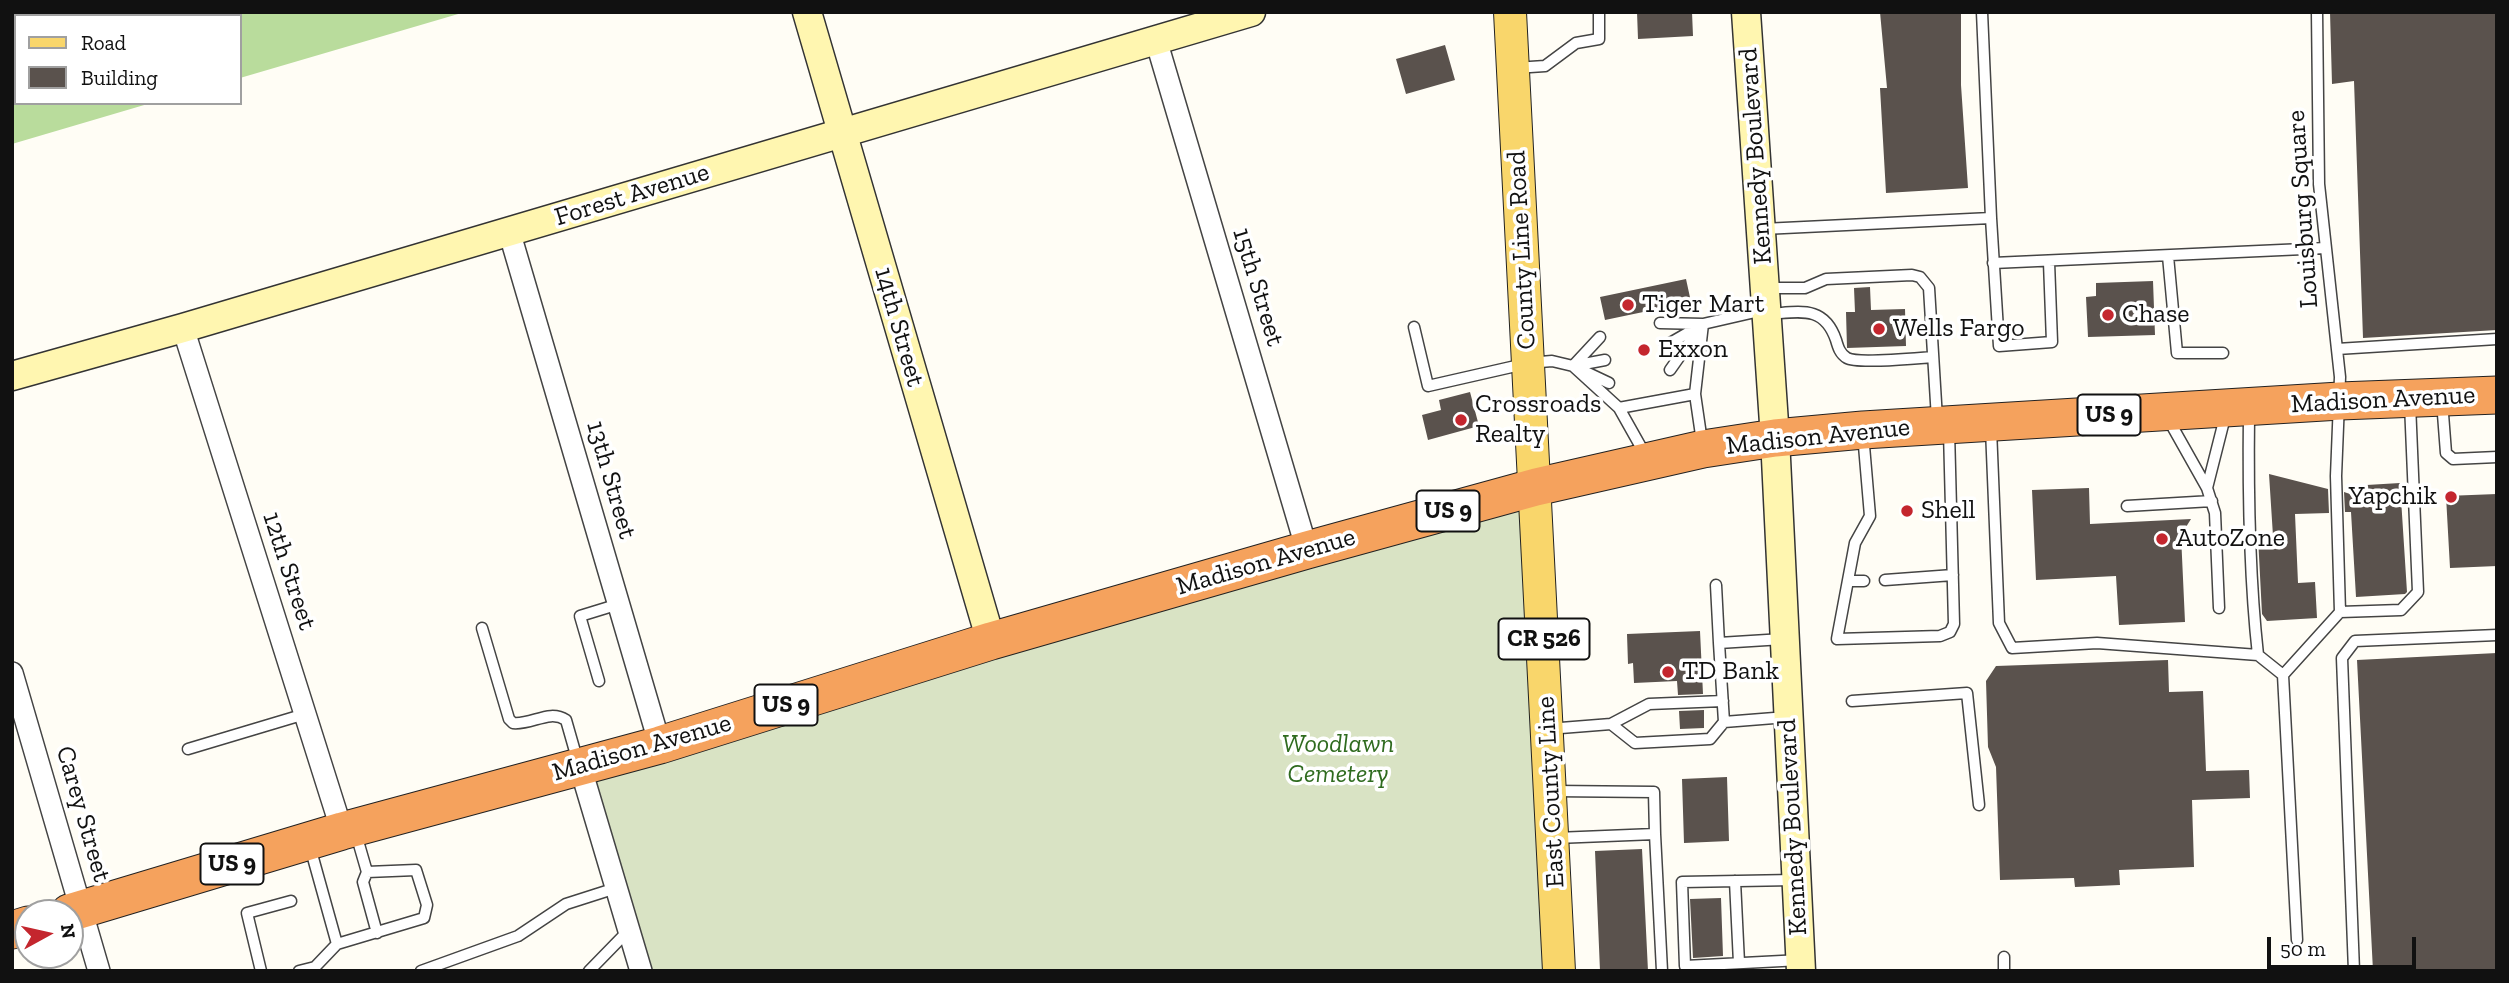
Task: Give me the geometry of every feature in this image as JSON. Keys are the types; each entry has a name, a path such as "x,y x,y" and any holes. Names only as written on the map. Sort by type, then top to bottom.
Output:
{"highway":[{"name":"Madison Avenue","path":"84,908 308,841 660,745 991,641 1307,550 1536,487 1703,449 1775,438 1863,430 2340,401 2497,395"}],"main road":[{"name":"County Line Road","path":"1510,12 1536,487"},
{"name":"East County Line","path":"1536,487 1559,971"}],"street":[{"name":"14th Street","path":"807,12 991,641"},
{"name":"Forest Avenue","path":"12,376 183,328 1251,12"},
{"name":"Kennedy Boulevard","path":"1746,12 1775,438 1801,965"},
{"name":"15th Street","path":"1156,40 1307,550"},
{"name":"13th Street","path":"509,232 660,745"},
{"name":"12th Street","path":"183,328 305,714 348,830"},
{"name":"Carey Street","path":"12,673 72,899"},
{"path":"580,766 641,971"},
{"name":"Carey Street","path":"84,934 99,971"}],"lane":[{"path":"1513,69 1545,66 1576,43 1599,39 1598,12"},
{"path":"1982,12 1999,346 2052,342 2049,262"},
{"name":"Louisburg Square","path":"2317,12 2319,184 2340,401 2336,476 2340,612"},
{"path":"1760,229 1991,218"},
{"path":"1993,263 2326,248"},
{"path":"2168,256 2177,353 2223,353"},
{"path":"1665,346 1703,324 1767,304 1826,279 1912,275 1920,277 1929,288 1933,357 1943,425 1953,575 1954,624 1950,632 1940,636 1837,639 1855,543 1870,516 1863,430"},
{"path":"1767,304 1818,316 1830,326 1840,352 1852,360 1933,357"},
{"path":"1660,323 1703,324"},
{"path":"1670,370 1703,324"},
{"path":"1703,324 1695,394 1703,449"},
{"path":"1414,327 1428,387 1529,363 1552,361 1573,366 1609,383"},
{"path":"1573,366 1600,337"},
{"path":"2337,349 2497,339"},
{"path":"1573,366 1605,360"},
{"path":"1573,366 1619,408 1649,462"},
{"path":"1619,408 1695,394"},
{"path":"2426,398 2446,453 2453,459 2497,457"},
{"path":"2297,940 2283,675 2340,612 2400,610 2418,592 2426,398"},
{"path":"2207,488 2238,408"},
{"path":"2238,408 2248,495 2251,578 2258,655"},
{"path":"2164,412 2212,501 2215,513 2219,608"},
{"path":"1991,422 1999,623 2012,648 2097,643 2258,655 2283,675"},
{"path":"2127,506 2212,501"},
{"path":"1885,580 1953,575"},
{"path":"1848,581 1864,581"},
{"path":"1611,724 1634,743 1710,739 1724,722 1716,585"},
{"path":"599,681 580,616 619,604"},
{"path":"482,628 509,719 519,724 559,715 566,720 580,766"},
{"path":"2354,971 2342,658 2355,641 2497,635"},
{"path":"1719,643 1783,639"},
{"path":"1852,701 1966,693 1979,805"},
{"path":"1548,729 1611,724 1649,704 1723,701"},
{"path":"188,749 305,714"},
{"path":"1724,722 1787,717"},
{"path":"1551,791 1654,792 1662,971"},
{"path":"348,830 367,872 363,882 377,933"},
{"path":"1553,838 1655,834"},
{"path":"308,841 337,944"},
{"path":"299,971 315,967 337,944 424,918 428,905 416,870 367,872"},
{"path":"1797,880 1682,882 1685,965 1801,965"},
{"path":"1735,881 1738,963"},
{"path":"421,971 518,936 566,904 616,888"},
{"path":"261,971 247,913 290,901"},
{"path":"589,971 629,930"},
{"path":"2004,957 2004,971"}],"green space":[{"path":"12,12 465,12 242,77 242,14 14,14 14,105 144,105 12,144"},
{"name":"Woodlawn Cemetery","path":"1536,487 1559,971 641,971 580,766"}],"building":[{"path":"1637,12 1692,12 1693,36 1638,39"},
{"path":"1880,12 1961,12 1961,85 1968,188 1886,193 1880,88 1887,88"},
{"path":"2330,12 2497,12 2497,330 2363,338 2354,81 2332,84"},
{"path":"1445,45 1455,80 1406,94 1396,59"},
{"path":"1686,279 1691,302 1605,320 1600,297"},
{"path":"2153,281 2155,335 2088,337 2086,297 2096,296 2096,283"},
{"path":"1870,287 1871,310 1905,309 1906,346 1847,348 1846,312 1855,312 1854,288"},
{"path":"1470,392 1479,426 1428,440 1422,415 1441,410 1439,400"},
{"path":"2269,474 2328,489 2329,513 2295,514 2298,583 2315,582 2317,618 2267,621 2262,614 2258,537 2273,536"},
{"path":"2400,483 2407,592 2356,597 2351,512 2345,512 2344,492 2350,494 2350,486"},
{"path":"2089,488 2090,524 2191,519 2181,535 2185,622 2119,625 2116,576 2036,580 2032,490"},
{"path":"2497,494 2497,566 2450,568 2446,496"},
{"name":"TD Bank","path":"1700,631 1703,694 1678,695 1677,681 1634,683 1633,663 1628,664 1627,634"},
{"path":"2497,653 2497,971 2373,971 2357,660"},
{"path":"2168,660 2169,692 2203,691 2206,771 2249,770 2250,798 2192,800 2194,867 2119,870 2120,885 2075,887 2074,878 2000,880 1996,767 1988,747 1986,681 1996,666"},
{"path":"1704,710 1704,728 1680,729 1679,711"},
{"path":"1727,777 1729,841 1684,843 1682,779"},
{"path":"1642,849 1648,971 1600,971 1595,851"},
{"path":"1721,898 1723,956 1693,958 1690,899"}],"place":[{"name":"Tiger Mart","path":"1628,305"},
{"name":"Chase","path":"2108,315"},
{"name":"Wells Fargo","path":"1879,329"},
{"name":"Exxon","path":"1644,350"},
{"name":"Crossroads Realty","path":"1461,420"},
{"name":"Yapchik","path":"2451,497"},
{"name":"Shell","path":"1907,511"},
{"name":"AutoZone","path":"2162,539"},
{"name":"TD Bank","path":"1668,672"}]}
